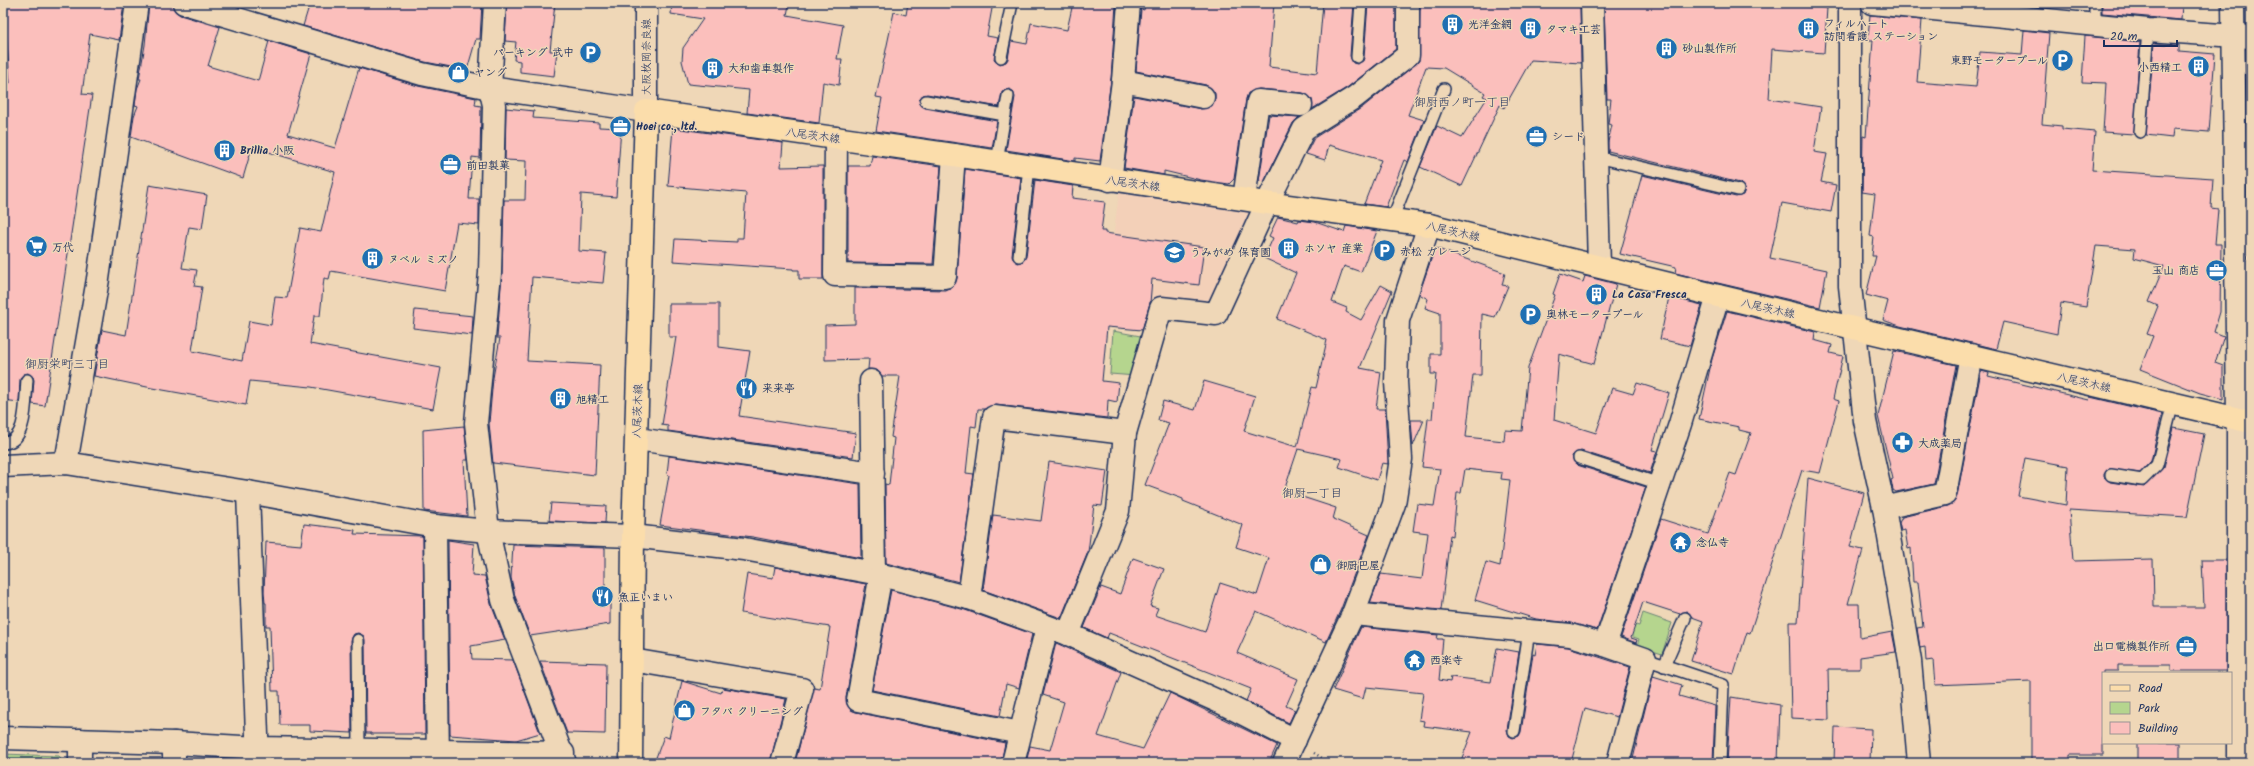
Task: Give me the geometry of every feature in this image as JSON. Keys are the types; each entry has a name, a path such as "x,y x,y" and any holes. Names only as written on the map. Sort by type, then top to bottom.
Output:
{"main road":[{"name":"八尾茨木線","path":"631,763 633,536 646,111 954,155 1110,180 1244,199 1267,204 1429,224 1718,296 2245,420"}],"street":[{"path":"66,463 98,279 136,3"},
{"path":"184,3 422,74 490,88 646,111"},
{"path":"3,738 80,740 174,753 258,756 359,749 439,756 564,758 503,600 488,531 476,423 490,273 494,105 490,88 495,3"},
{"name":"大阪枚岡奈良線","path":"646,3 646,111"},
{"path":"1110,180 1123,81 1129,3"},
{"path":"1068,634 1118,511 1125,433 1162,308 1216,314 1304,129 1355,98 1408,55 1408,3"},
{"path":"1592,3 1599,266"},
{"path":"1850,3 1850,286 1865,421 1884,508 1910,661 1920,763"},
{"path":"1872,3 2148,30 2242,37"},
{"path":"2233,3 2242,37 2245,420 2242,754"},
{"path":"1123,81 1203,97"},
{"path":"1244,199 1258,101 1301,105"},
{"path":"836,138 835,275 945,277 954,155"},
{"path":"1284,763 1353,614 1394,504 1401,459 1396,382 1398,320 1429,224"},
{"path":"1605,645 1660,484 1718,296"},
{"path":"1884,508 1945,494 1971,355"},
{"path":"871,381 873,473 878,574 858,700 1020,733"},
{"path":"969,598 994,417 1125,433"},
{"path":"636,439 873,473"},
{"path":"3,466 66,463 248,492 435,526 488,531 633,536 744,549 878,574 969,598 1068,634 1222,703 1295,740"},
{"path":"248,492 258,756"},
{"path":"435,526 439,756"},
{"path":"1353,614 1570,635 1605,645 1655,663 1618,763"},
{"path":"1013,763 1047,627"},
{"path":"632,660 802,689 782,763"},
{"path":"80,740 80,763"}],"lane":[{"path":"1001,57 1012,3"},
{"path":"1357,57 1361,3"},
{"path":"2095,3 2095,25"},
{"path":"2140,132 2148,30"},
{"path":"1392,220 1444,89"},
{"path":"997,162 1008,96"},
{"path":"926,101 1005,115"},
{"path":"1597,157 1738,190"},
{"path":"1019,256 1030,167"},
{"path":"3,443 15,440 21,432 27,380"},
{"path":"2111,475 2142,480 2157,465 2173,403"},
{"path":"1579,458 1660,484"},
{"path":"1685,618 1655,663 1723,685 1720,763"},
{"path":"1514,731 1529,631"},
{"path":"358,640 359,749"}],"shaded area":[{"name":"うみがめ 保育園","path":"1119,193 1258,210 1210,307 1106,295"}],"green space":[{"path":"1113,331 1146,337 1136,376 1110,374"},
{"path":"1643,613 1672,623 1662,654 1637,646 1639,639 1622,633 1626,622 1639,626"},
{"path":"3,754 59,756 66,763 3,763"}],"building":[{"name":"万代","path":"4,3 124,3 119,40 90,34 82,94 92,95 45,406 32,404 34,380 28,373 24,374 20,379 19,402 3,400 3,82 10,83"},
{"path":"149,3 172,3 175,11 180,15 220,27 208,66 258,81 269,41 311,54 288,134 335,148 359,68 418,86 476,98 475,105 481,106 480,158 472,157 469,199 479,199 479,225 457,223 445,291 331,271 329,279 324,278 320,316 314,316 310,344 441,368 433,409 311,387 250,381 246,405 94,376 102,330 126,335 149,185 207,195 202,229 189,227 182,268 197,270 194,286 202,287 192,351 242,361 249,321 271,325 275,297 287,298 300,228 321,232 335,172 252,147 243,178 131,137 134,116 138,106 135,105 137,89 141,79 139,79 145,45"},
{"path":"310,3 482,3 480,39 476,39 467,70 425,62 303,26"},
{"path":"507,3 555,3 550,51 557,51 554,76 520,72 520,61 514,60 516,42 505,41"},
{"path":"672,3 776,3 789,5 787,15 843,25 837,59 842,59 839,85 823,82 819,123 747,113 749,90 688,84 682,61 683,48 703,19 671,14"},
{"path":"908,3 993,3 987,36 998,38 994,59 1000,64 1006,62 1008,59 1011,41 1027,44 1031,23 1067,30 1073,3 1116,4 1111,80 1100,161 1075,158 1075,161 1006,150 1015,97 1013,91 1009,89 1002,92 999,107 927,94 923,95 919,99 920,104 925,108 997,121 992,148 876,131 882,98 876,97 894,12 906,15"},
{"path":"1145,3 1274,3 1269,67 1317,73 1323,3 1354,3 1350,56 1353,63 1357,64 1363,61 1364,58 1368,3 1396,3 1396,49 1348,87 1312,109 1312,99 1303,93 1259,89 1248,93 1234,179 1229,184 1201,180 1164,171 1164,175 1124,168 1134,96 1201,109 1212,106 1215,99 1215,93 1206,85 1136,71 1141,9 1144,10"},
{"path":"1420,3 1580,3 1581,63 1531,60 1504,108 1500,105 1462,186 1420,167 1437,126 1462,138 1487,98 1483,96 1485,93 1444,68 1426,67 1408,115 1424,120 1408,162 1404,160 1386,207 1364,204 1381,160 1329,145 1325,160 1306,154 1314,138 1363,107 1419,61"},
{"path":"1604,3 1759,3 1827,8 1824,53 1772,49 1769,99 1821,107 1814,152 1827,154 1821,182 1836,185 1831,212 1782,203 1770,258 1827,270 1820,307 1675,273 1676,267 1620,254 1642,175 1736,197 1743,195 1745,188 1740,183 1608,151 1608,142 1612,125 1608,124 1611,99 1607,99"},
{"path":"2026,3 2051,3 2051,8 2026,5"},
{"path":"2102,3 2182,3 2181,20 2102,13"},
{"path":"1870,15 1922,20 1917,82 1976,87 1980,52 2022,55 2024,30 2049,33 2042,124 2062,126 2062,129 2095,132 2092,170 2213,178 2211,208 2218,209 2215,244 2221,244 2220,312 2214,332 2224,336 2215,363 2223,366 2223,399 2200,393 2140,369 2153,336 2147,334 2158,306 2149,302 2164,266 2134,258 2135,249 2096,246 2086,307 2061,303 2057,334 2003,322 1996,349 1900,326 1883,320 1888,301 1866,295 1876,256 1872,256 1874,237 1870,236 1875,194 1862,192 1863,136 1866,137 1873,40 1869,40 1868,37"},
{"path":"2085,36 2140,42 2134,134 2103,132 2106,83 2082,82"},
{"path":"2154,43 2179,45 2179,51 2215,54 2209,132 2173,129 2172,138 2146,135"},
{"path":"506,108 534,111 533,118 599,123 599,127 621,128 616,197 581,194 579,251 606,253 603,283 532,277 527,361 600,365 595,475 493,463 489,423 493,378 500,338 497,338 502,273 504,200 525,200 526,161 505,160"},
{"path":"1269,115 1299,117 1293,123 1264,182 1259,181"},
{"path":"673,128 783,143 781,167 823,166 823,279 799,279 799,270 793,269 673,261 675,239 737,242 737,238 743,238 746,193 668,186"},
{"path":"872,156 941,166 933,264 848,263 848,166 870,166"},
{"path":"965,169 1021,178 1012,255 1013,259 1018,263 1022,262 1026,257 1035,180 1073,186 1072,198 1105,202 1101,231 1105,231 1105,233 1204,247 1199,285 1152,279 1150,303 1142,330 1107,327 1102,381 1119,383 1117,402 1108,400 1107,418 996,405 984,409 978,409 976,427 971,426 966,473 974,474 959,582 886,563 885,484 889,485 894,438 891,437 900,376 882,376 877,370 868,369 869,359 825,360 825,325 855,324 855,288 945,290 955,284 957,278"},
{"path":"1278,217 1298,222 1299,220 1315,222 1344,232 1346,226 1377,231 1361,272 1344,266 1332,302 1347,308 1346,312 1361,320 1381,285 1392,291 1360,368 1381,372 1376,409 1385,409 1388,464 1382,463 1377,480 1339,467 1342,459 1298,449 1284,491 1336,508 1333,519 1369,535 1341,609 1326,642 1256,611 1237,653 1298,679 1286,706 1295,710 1289,723 1246,701 1251,689 1109,633 1107,638 1084,628 1101,587 1120,594 1133,558 1164,569 1150,606 1158,608 1155,615 1205,632 1220,583 1257,595 1269,558 1236,547 1243,525 1183,501 1183,499 1145,485 1169,423 1158,420 1163,401 1195,410 1204,381 1255,396 1244,431 1297,447 1312,387 1316,388 1327,340 1277,319 1296,273 1264,258 1273,238 1269,236"},
{"path":"1435,248 1505,273 1502,285 1508,286 1495,317 1482,314 1481,375 1473,375 1466,437 1504,441 1505,430 1522,431 1528,368 1555,295 1553,294 1560,274 1583,282 1585,276 1616,284 1594,364 1559,354 1554,420 1596,433 1612,388 1633,394 1637,383 1669,393 1652,450 1657,451 1650,473 1581,451 1572,456 1577,465 1646,487 1597,630 1571,623 1536,619 1475,600 1486,562 1500,566 1510,480 1501,479 1502,473 1465,469 1461,493 1457,493 1453,536 1450,535 1441,610 1370,603 1381,574 1422,579 1428,533 1413,531 1417,504 1434,506 1440,469 1422,467 1428,419 1432,419 1436,374 1431,374 1431,354 1440,354 1440,313 1425,308 1428,299 1419,294"},
{"path":"1669,297 1702,305 1690,346 1660,339"},
{"path":"669,304 719,304 719,347 750,351 739,416 856,433 853,457 668,431 668,426 662,425 676,337 669,337"},
{"path":"415,310 473,316 472,335 413,328"},
{"path":"1727,311 1815,332 1814,340 1832,345 1830,353 1843,356 1833,399 1839,401 1820,473 1802,470 1750,633 1747,632 1734,674 1691,661 1703,621 1692,617 1687,611 1680,614 1643,602 1631,638 1637,640 1636,643 1621,637 1661,519 1708,534 1730,473 1736,475 1751,433 1739,430 1739,427 1699,419 1712,359"},
{"path":"1894,351 1956,365 1934,484 1896,492 1893,490 1891,480 1893,479 1878,416"},
{"path":"1981,371 1989,373 1988,376 2089,400 2090,397 2162,414 2151,461 2140,473 2108,469 2104,474 2104,477 2110,482 2144,487 2164,467 2174,428 2204,434 2187,517 2069,510 2073,561 2153,559 2154,607 2204,607 2202,560 2226,560 2226,671 2171,671 2171,665 2118,665 2118,671 2103,671 2103,755 2070,755 2070,763 2031,763 2031,681 1935,685 1933,660 1926,661 1925,647 1920,648 1917,628 1923,627 1918,582 1913,582 1911,548 1908,549 1905,530 1901,531 1899,523 1902,517 1948,506 1954,502 1957,496","holes":["2025,458 2068,466 2066,505 2018,496"]},
{"path":"1411,420 1424,420 1413,446"},
{"path":"464,426 468,460 464,460 467,516 424,511 423,430"},
{"path":"669,456 860,484 861,558 753,537 660,525 669,475 667,474"},
{"path":"1049,462 1107,471 1102,506 1094,505 1088,552 1061,618 983,590 993,515 1041,521"},
{"path":"1808,478 1864,493 1850,547 1863,550 1848,604 1859,604 1860,638 1892,632 1896,652 1860,657 1860,669 1828,669 1829,720 1791,718 1789,622 1798,622"},
{"path":"551,503 606,506 605,523 549,521"},
{"path":"304,524 355,530 354,534 423,536 425,734 366,733 365,640 364,636 358,633 354,634 351,640 352,733 310,731 310,725 280,725 279,691 272,691 270,626 266,626 266,603 264,592 266,542 301,545"},
{"path":"448,540 474,544 472,575 485,576 491,604 505,640 471,646 472,659 513,660 540,733 516,740 450,735"},
{"path":"513,545 605,548 605,605 610,604 610,624 530,636 515,596 511,578"},
{"path":"775,567 866,584 846,698 850,709 856,712 1005,743 1001,763 795,763 814,688 820,689 830,627 741,613 747,574 773,578"},
{"path":"891,590 965,610 1032,634 1019,688 1006,684 1000,716 872,690"},
{"path":"1361,627 1438,635 1437,639 1443,639 1439,680 1450,682 1451,677 1491,682 1497,648 1519,652 1507,730 1509,736 1513,738 1519,736 1521,732 1533,654 1535,655 1537,644 1568,647 1630,667 1617,717 1585,708 1571,763 1460,763 1472,732 1423,726 1424,721 1419,720 1423,693 1366,687 1363,699 1333,690"},
{"path":"1056,643 1121,672 1098,736 1143,749 1170,693 1277,745 1269,763 1026,763 1030,746 1050,750 1064,702 1043,695"},
{"path":"540,661 606,663 605,734 567,733"},
{"path":"1653,676 1682,685 1679,696 1715,706 1713,763 1632,763"},
{"path":"682,681 721,693 723,688 786,699 770,763 654,763 664,736 669,738"},
{"path":"1731,697 1780,705 1778,763 1727,763"},
{"path":"1835,727 1871,729 1870,763 1834,763"},
{"path":"2137,744 2180,744 2180,763 2137,763"}],"place":[{"name":"光洋金網","path":"1452,24"},
{"name":"タマキ工芸","path":"1530,29"},
{"name":"フィルハート 訪問看護 ステーション","path":"1808,29"},
{"name":"砂山製作所","path":"1666,48"},
{"name":"パーキング 武中","path":"590,52"},
{"name":"東野モータープール","path":"2063,60"},
{"name":"小西精工","path":"2198,67"},
{"name":"大和歯車製作","path":"713,68"},
{"name":"ヤング","path":"459,72"},
{"name":"Hoei co., ltd.","path":"620,126"},
{"name":"シード","path":"1536,136"},
{"name":"Brillia 小阪","path":"225,150"},
{"name":"前田製菓","path":"450,165"},
{"name":"万代","path":"36,247"},
{"name":"ホソヤ 産業","path":"1289,248"},
{"name":"赤松 ガレージ","path":"1385,251"},
{"name":"うみがめ 保育園","path":"1174,252"},
{"name":"ヌベル ミズノ","path":"373,259"},
{"name":"玉山 商店","path":"2216,270"},
{"name":"La Casa Fresca","path":"1597,294"},
{"name":"奥林モータープール","path":"1531,314"},
{"name":"来来亭","path":"747,388"},
{"name":"旭精工","path":"560,399"},
{"name":"大成薬局","path":"1902,443"},
{"name":"念仏寺","path":"1680,542"},
{"name":"御厨巴屋","path":"1320,565"},
{"name":"魚正いまい","path":"602,597"},
{"name":"出口電機製作所","path":"2186,646"},
{"name":"西楽寺","path":"1414,660"},
{"name":"フタバ クリーニング","path":"685,711"}],"district":[{"name":"御厨西ノ町一丁目","path":"1462,102"},
{"name":"御厨栄町三丁目","path":"67,364"},
{"name":"御厨一丁目","path":"1312,493"}]}
